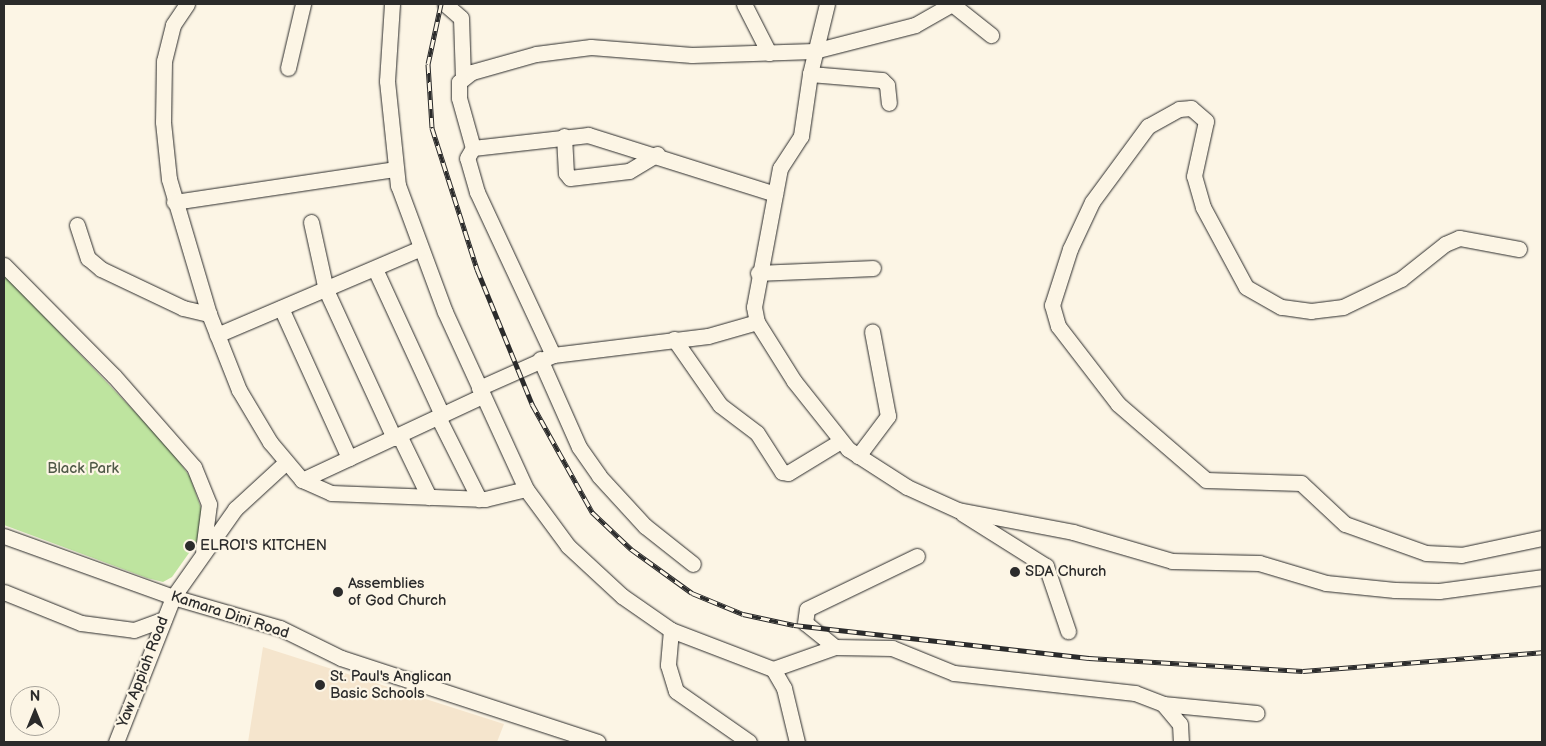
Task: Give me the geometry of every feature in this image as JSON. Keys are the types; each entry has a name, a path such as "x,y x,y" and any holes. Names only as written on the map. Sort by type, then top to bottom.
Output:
{"street":[{"path":"187,4 173,26 164,61 163,122 174,202 217,335 254,418 285,463 302,480 331,492 478,498 507,497 526,488"},
{"path":"288,68 302,4"},
{"path":"392,4 387,81 394,169 419,249 481,392 526,488 568,546 596,574 671,630 773,669 784,688 797,742"},
{"path":"445,4 461,18 463,77 458,98 473,148 467,158 477,192 546,357 580,447 599,476 645,526 693,564"},
{"path":"744,4 768,53"},
{"path":"827,4 814,51 801,136 783,162 774,194 758,273 757,322 839,442 906,487 958,510 1046,566 1068,631"},
{"path":"463,77 536,54 591,48 692,55 814,51 915,25 944,4 952,4 991,35"},
{"path":"810,74 882,80 887,84 889,103"},
{"path":"1519,249 1459,238 1445,244 1401,279 1343,307 1311,311 1267,301 1246,287 1196,190 1194,176 1206,121 1192,108 1179,109 1148,126 1092,202 1070,249 1052,306 1058,326 1118,404 1206,480 1301,483 1345,524 1426,553 1461,555 1542,538"},
{"path":"473,148 564,136 603,137 774,194"},
{"path":"564,136 566,173 570,178 629,171 657,154"},
{"path":"174,202 394,169"},
{"path":"311,222 326,290 396,437 429,497"},
{"path":"77,224 88,258 101,269 183,308 209,314"},
{"path":"217,335 419,249"},
{"path":"4,265 114,376 194,467 209,504 203,550"},
{"path":"758,273 873,268"},
{"path":"375,269 478,498"},
{"path":"281,308 349,458"},
{"path":"302,480 440,416 546,357 718,334 757,322"},
{"path":"858,456 888,416 872,331"},
{"path":"674,339 720,405 757,433 782,472 788,473 839,442"},
{"name":"Yaw Appiah Road","path":"116,742 173,597 203,550 235,510 285,463"},
{"path":"958,510 1073,532 1172,561 1259,563 1358,588 1438,592 1542,577"},
{"name":"Kamara Dini Road","path":"4,536 173,597 280,628 341,658 598,742"},
{"path":"835,647 805,624 807,609 916,556"},
{"path":"4,592 81,624 134,630 164,619"},
{"path":"671,630 668,665 676,691 749,742"},
{"path":"773,669 835,647 892,648 943,670 1118,689 1163,704 1257,713"},
{"path":"1163,704 1180,724 1181,742"}],"shaded area":[{"name":"St. Paul's Anglican Basic Schools","path":"263,647 504,724 497,742 248,742"}],"green space":[{"name":"Black Park","path":"4,274 171,450 190,477 201,508 201,536 172,577 163,582 147,578 4,525"}],"railway":[{"path":"441,4 428,64 432,128 477,269 532,404 592,512 631,549 692,593 743,614 794,625 1089,658 1303,671 1542,652"}],"place":[{"name":"ELROI'S KITCHEN","path":"190,546"},
{"name":"SDA Church","path":"1015,572"},
{"name":"Assemblies of God Church","path":"338,592"},
{"name":"St. Paul's Anglican Basic Schools","path":"320,685"}]}
